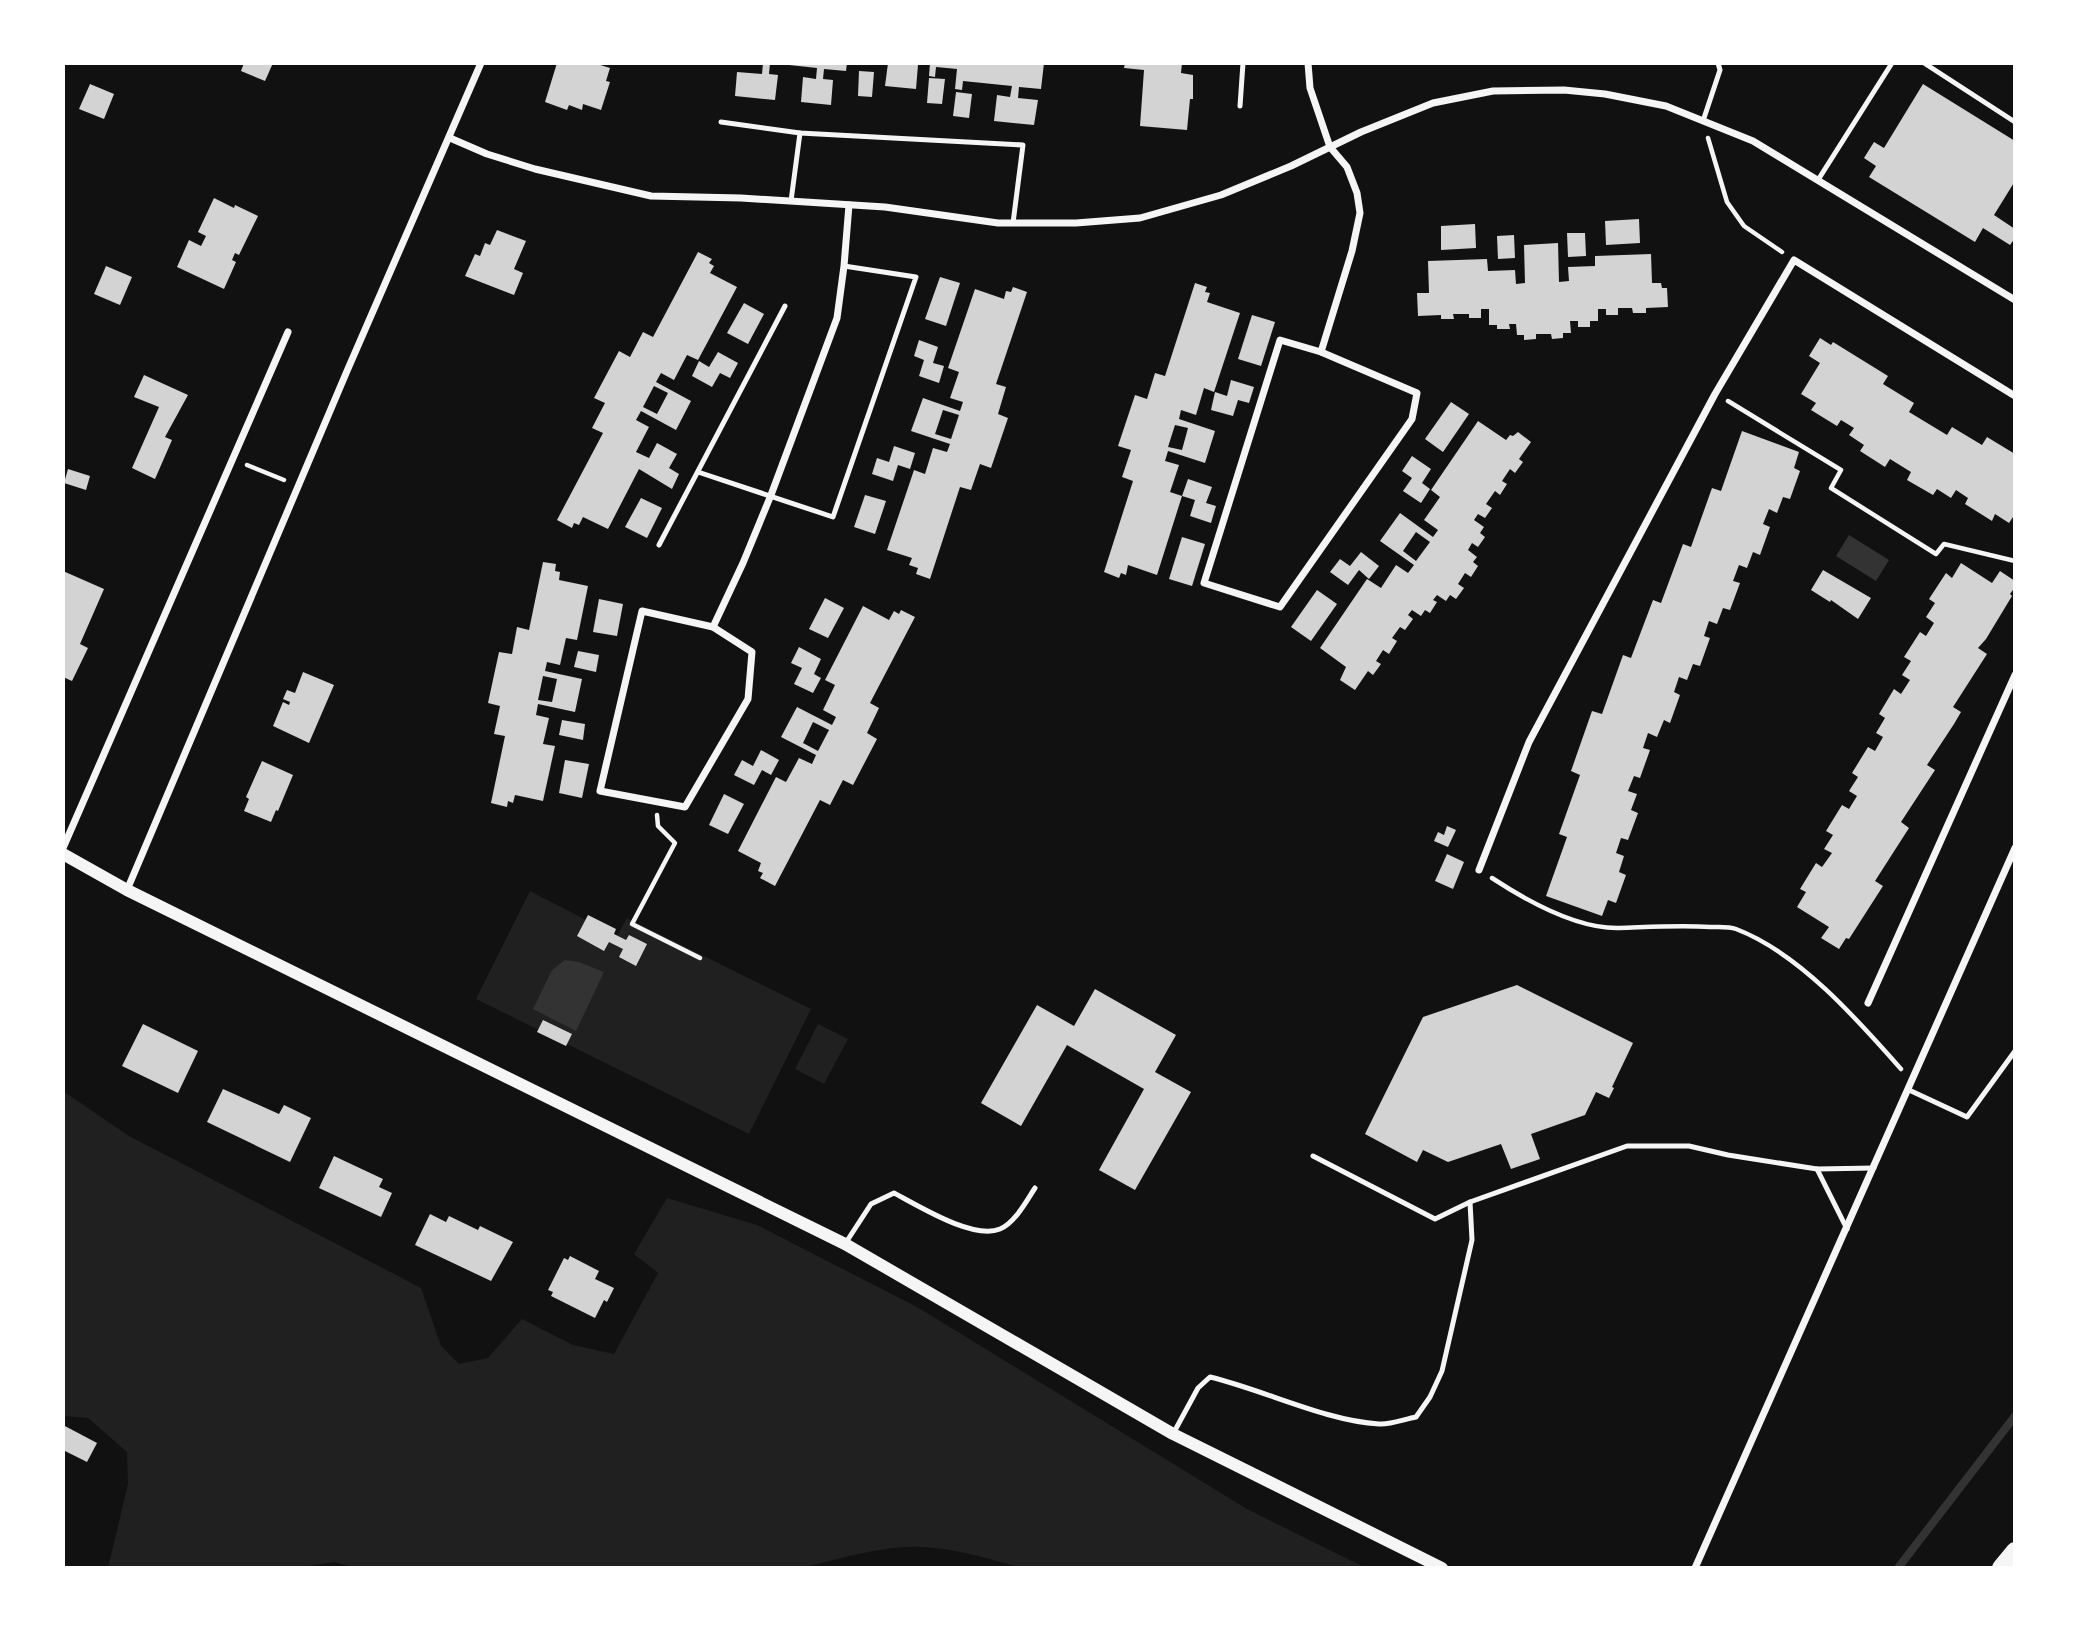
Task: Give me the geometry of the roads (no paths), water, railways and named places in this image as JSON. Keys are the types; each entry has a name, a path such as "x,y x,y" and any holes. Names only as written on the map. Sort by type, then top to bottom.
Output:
{"main road":[{"path":"2001,1568 2015,1551"}],"street":[{"path":"127,890 481,63"},
{"path":"1308,63 1310,88 1330,148 1347,167 1357,193 1360,213 1352,251 1321,352"},
{"path":"450,138 487,154 535,169 651,195 849,205 1013,223 1076,223 1140,218 1221,195 1420,107 1493,91 1564,90 1605,94 1666,107 1752,141 2015,300"},
{"path":"713,626 771,495 837,318 849,205"},
{"path":"1479,870 1529,742 1715,394 1794,260 2015,396"},
{"path":"63,848 288,332"},
{"path":"1280,340 1321,352 1417,393 1412,419 1280,607 1204,583 1280,340"},
{"path":"642,611 713,626 752,652 748,699 685,807 600,791 642,611"},
{"path":"1868,1003 2015,675"},
{"path":"1695,1568 2015,848"},
{"path":"63,854 127,890 845,1244 1174,1434 1442,1568"}],"lane":[{"path":"1240,106 1242,63"},
{"path":"1703,121 1720,70 1718,63"},
{"path":"1818,180 1892,63"},
{"path":"1924,63 2015,122"},
{"path":"721,122 800,133 1023,145 1013,223"},
{"path":"792,201 800,133"},
{"path":"698,472 833,517 916,277 844,266"},
{"path":"659,545 785,306"},
{"path":"1909,1090 1967,1118 2015,1051"},
{"path":"1313,1156 1435,1219 1471,1202 1627,1146 1689,1146 1817,1169 1874,1168"},
{"path":"1817,1169 1847,1229"},
{"path":"845,1244 871,1204 894,1193 971,1230 1000,1229 1023,1209 1035,1188"},
{"path":"1174,1434 1198,1388 1210,1377 1244,1385 1329,1414 1381,1425 1416,1417 1430,1397 1442,1371 1472,1240 1471,1202"}],"waterway":[{"path":"1898,1568 2015,1416"}]}
